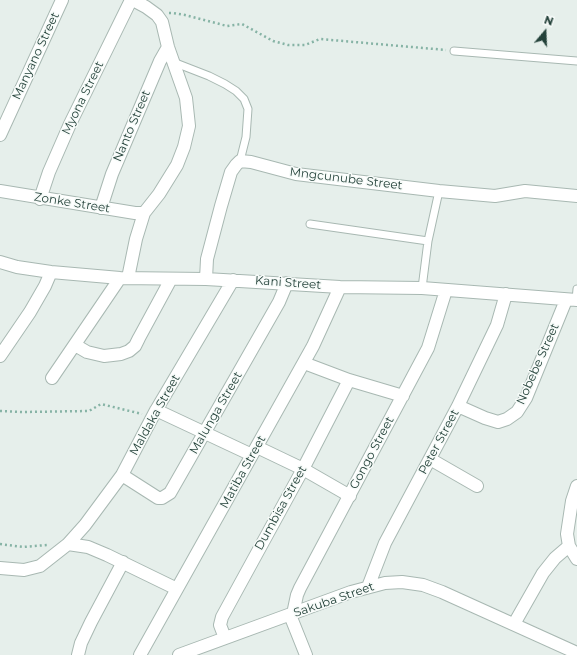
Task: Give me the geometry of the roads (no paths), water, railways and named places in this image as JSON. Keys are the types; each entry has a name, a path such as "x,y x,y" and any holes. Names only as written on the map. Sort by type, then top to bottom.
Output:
{"street":[{"name":"Manyano Street","path":"0,135 62,0"},
{"path":"52,378 124,278 144,213 159,194 177,165 184,147 189,126 186,98 168,47 162,22 146,7 132,0"},
{"name":"Myona Street","path":"40,198 49,172 70,124 132,0"},
{"name":"Nanto Street","path":"101,208 112,174 160,61 168,47"},
{"path":"206,279 207,259 229,178 240,161"},
{"name":"Mngcunube Street","path":"240,161 251,162 296,174 439,191 495,196 525,191 577,196"},
{"name":"Zonke Street","path":"0,191 101,208 144,213"},
{"name":"Kani Street","path":"0,262 17,267 51,272 124,278 233,280 340,287 422,288 574,297"},
{"path":"0,356 30,312 43,290 51,272"},
{"path":"75,345 87,352 104,356 121,354 129,351 135,346 140,338 171,279"},
{"name":"Maldaka Street","path":"0,568 24,570 31,569 47,561 68,544 85,525 122,475 155,413 233,280"},
{"name":"Malunga Street","path":"122,475 158,498 162,498 170,494 279,302 288,283"},
{"name":"Matiba Street","path":"140,655 304,363 340,287"},
{"name":"Gongo Street","path":"292,615 300,588 428,348 446,290"},
{"name":"Peter Street","path":"368,587 385,543 458,406 497,325 506,294"},
{"name":"Nobebe Street","path":"458,406 498,422 507,419 517,412 526,398 574,297"},
{"path":"304,363 349,380 403,396"},
{"name":"Dumbisa Street","path":"225,638 220,625 222,617 303,469 349,380"},
{"path":"155,413 303,469 350,496"},
{"path":"430,459 477,486"},
{"path":"577,486 572,501 567,534 569,546 577,559"},
{"path":"68,544 88,547 123,562 177,589"},
{"path":"514,624 543,574 555,558 569,546"},
{"path":"78,655 81,643 90,622 123,562"},
{"name":"Sakuba Street","path":"185,654 225,638 368,587 385,583 402,582 423,585 577,653"},
{"path":"292,615 306,655"}],"lane":[{"path":"454,51 577,61"},
{"path":"173,62 210,76 225,84 236,91 244,100 248,109 246,137 240,161"},
{"path":"422,288 428,241 439,191"},
{"path":"310,224 428,241"}]}
